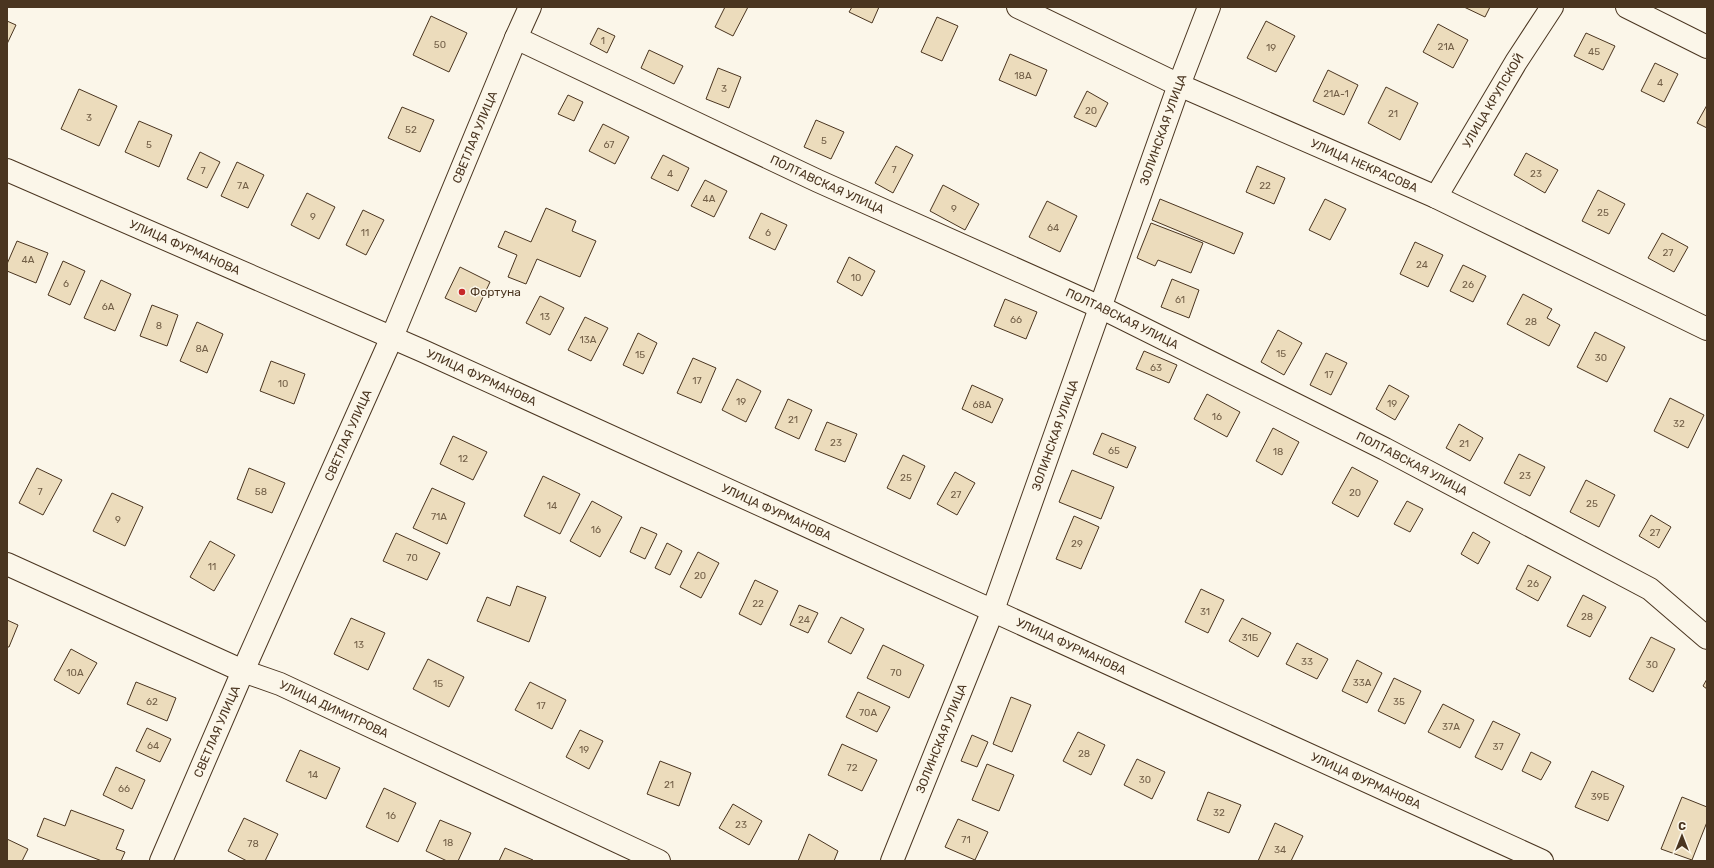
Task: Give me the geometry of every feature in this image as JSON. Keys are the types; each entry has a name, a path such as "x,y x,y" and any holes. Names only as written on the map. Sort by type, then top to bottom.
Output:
{"street":[{"name":"СВЕТЛАЯ УЛИЦА","path":"161,861 243,671 392,337 530,7"},
{"name":"УЛИЦА НЕКРАСОВА","path":"1018,7 1179,84 1436,197 1707,330"},
{"name":"ЗОЛИНСКАЯ УЛИЦА","path":"892,861 993,610 1179,84 1209,7"},
{"name":"УЛИЦА КРУПСКОЙ","path":"1436,197 1516,62 1552,7"},
{"path":"1627,7 1707,47"},
{"name":"ПОЛТАВСКАЯ УЛИЦА","path":"516,38 811,178 1100,307 1385,449 1650,589 1707,638"},
{"name":"УЛИЦА ФУРМАНОВА","path":"7,170 392,337 1542,861"},
{"name":"УЛИЦА ДИМИТРОВА","path":"7,564 243,671 280,684 659,861"}],"building":[{"path":"725,7 748,7 733,36 715,27"},
{"path":"852,7 879,7 872,23 849,12"},
{"path":"1464,7 1490,7 1485,17"},
{"path":"431,16 467,33 449,72 413,55"},
{"path":"937,17 958,26 942,61 921,52"},
{"path":"7,21 16,25 7,44"},
{"path":"1266,21 1295,36 1276,72 1247,58"},
{"path":"1438,24 1468,40 1453,68 1423,52"},
{"path":"598,28 615,36 607,53 590,44"},
{"path":"1586,33 1615,46 1603,70 1574,56"},
{"path":"649,50 683,66 674,84 641,68"},
{"path":"1010,54 1047,70 1036,96 999,80"},
{"path":"1655,63 1678,74 1664,102 1641,91"},
{"path":"718,68 741,77 729,108 706,99"},
{"path":"1328,70 1358,85 1344,115 1313,101"},
{"path":"1386,87 1418,103 1400,140 1368,123"},
{"path":"79,89 117,106 99,146 61,129"},
{"path":"1087,91 1108,103 1096,127 1074,117"},
{"path":"568,95 583,102 574,121 558,114"},
{"path":"1707,105 1707,128 1697,123"},
{"path":"402,107 434,120 420,152 388,138"},
{"path":"816,120 844,132 831,159 804,147"},
{"path":"139,121 172,135 159,167 125,152"},
{"path":"603,124 629,137 615,164 589,151"},
{"path":"896,146 913,155 893,193 875,183"},
{"path":"200,152 220,162 207,188 187,179"},
{"path":"1526,153 1558,170 1545,193 1514,175"},
{"path":"663,155 689,168 678,191 651,178"},
{"path":"237,162 264,175 248,208 221,196"},
{"path":"1257,166 1285,178 1274,204 1246,192"},
{"path":"705,180 727,191 714,217 691,206"},
{"path":"943,185 979,204 965,230 930,211"},
{"path":"1598,190 1625,204 1609,234 1582,221"},
{"path":"307,193 335,207 319,239 291,225"},
{"path":"1160,199 1243,233 1234,254 1152,220"},
{"path":"1325,199 1346,209 1330,240 1309,230"},
{"path":"1047,201 1077,216 1060,252 1029,237"},
{"path":"546,208 576,221 572,231 596,241 580,277 537,259 526,284 508,277 517,255 498,247 505,231 531,242"},
{"path":"363,210 384,220 366,255 346,245"},
{"path":"761,213 787,225 775,250 749,238"},
{"path":"1151,223 1203,243 1191,273 1158,260 1155,266 1137,258"},
{"path":"1662,233 1688,247 1674,272 1648,258"},
{"path":"17,241 48,253 36,283 7,271 7,264"},
{"path":"1415,242 1443,255 1428,287 1400,274"},
{"path":"849,257 875,271 862,296 837,282"},
{"path":"63,261 85,271 70,305 48,295"},
{"path":"1463,265 1486,276 1473,302 1450,291"},
{"path":"460,267 490,282 476,312 445,298"},
{"path":"1172,279 1199,290 1189,318 1161,307"},
{"path":"101,280 131,294 115,331 84,318"},
{"path":"1523,294 1552,309 1547,318 1560,325 1549,346 1507,324"},
{"path":"540,296 564,308 550,335 526,323"},
{"path":"1005,299 1037,312 1026,339 994,326"},
{"path":"152,305 178,315 167,346 140,336"},
{"path":"585,317 608,328 591,361 568,350"},
{"path":"197,322 223,334 207,373 180,361"},
{"path":"1278,330 1302,343 1284,375 1261,362"},
{"path":"1595,332 1625,347 1607,382 1577,367"},
{"path":"638,333 657,343 643,374 623,365"},
{"path":"1144,351 1177,365 1169,383 1136,369"},
{"path":"1326,353 1347,363 1331,395 1310,385"},
{"path":"693,358 716,368 701,403 677,393"},
{"path":"271,361 305,374 294,404 260,391"},
{"path":"737,379 761,391 746,422 722,410"},
{"path":"972,385 1003,399 992,423 962,409"},
{"path":"1389,385 1409,396 1395,420 1376,409"},
{"path":"1207,394 1240,412 1227,437 1194,419"},
{"path":"1670,398 1704,415 1688,448 1654,431"},
{"path":"788,399 812,410 799,439 775,428"},
{"path":"827,422 857,434 845,462 815,450"},
{"path":"1459,424 1483,438 1470,461 1446,448"},
{"path":"1273,428 1299,442 1282,475 1256,461"},
{"path":"1102,433 1136,447 1127,468 1093,454"},
{"path":"453,436 487,452 473,480 440,464"},
{"path":"1519,454 1545,467 1530,496 1504,483"},
{"path":"903,455 925,466 910,499 887,488"},
{"path":"1352,467 1378,481 1358,517 1332,503"},
{"path":"37,468 62,480 43,515 19,503"},
{"path":"249,468 285,483 272,513 237,499"},
{"path":"1072,470 1114,487 1101,519 1059,502"},
{"path":"955,472 975,483 957,515 937,504"},
{"path":"543,476 580,494 560,534 524,516"},
{"path":"1586,480 1615,495 1599,527 1570,512"},
{"path":"432,488 465,503 447,544 413,528"},
{"path":"112,493 143,507 125,546 93,531"},
{"path":"592,501 622,517 600,557 570,541"},
{"path":"1407,501 1423,509 1410,532 1394,524"},
{"path":"1651,515 1671,527 1659,548 1639,536"},
{"path":"1074,516 1099,527 1081,569 1056,559"},
{"path":"641,527 657,534 645,559 630,552"},
{"path":"1473,532 1490,542 1478,564 1461,554"},
{"path":"396,533 440,553 427,580 383,561"},
{"path":"210,541 235,555 214,591 190,577"},
{"path":"667,543 682,551 670,575 655,568"},
{"path":"698,552 719,563 701,598 680,587"},
{"path":"1528,565 1551,577 1538,601 1516,589"},
{"path":"755,580 778,591 761,625 739,614"},
{"path":"517,586 546,597 529,642 477,621 487,597 510,606"},
{"path":"1201,589 1224,600 1208,633 1185,622"},
{"path":"1583,595 1606,607 1590,637 1567,626"},
{"path":"799,605 818,613 808,633 790,625"},
{"path":"841,617 864,629 851,654 828,642"},
{"path":"351,618 385,633 368,670 334,654"},
{"path":"1242,618 1271,633 1258,657 1229,641"},
{"path":"7,620 18,625 9,647 7,647"},
{"path":"1651,637 1675,649 1653,692 1629,679"},
{"path":"1297,643 1328,659 1317,679 1286,664"},
{"path":"883,645 924,665 909,698 867,678"},
{"path":"71,649 97,663 79,694 54,680"},
{"path":"428,659 464,677 449,707 413,689"},
{"path":"1357,660 1382,673 1367,703 1342,691"},
{"path":"1394,678 1421,691 1405,724 1378,711"},
{"path":"1707,679 1707,689 1703,686"},
{"path":"136,682 176,698 167,721 127,704"},
{"path":"530,682 566,700 552,729 515,710"},
{"path":"858,692 890,707 877,732 846,717"},
{"path":"1011,697 1031,705 1012,752 993,744"},
{"path":"1443,704 1474,720 1460,748 1428,732"},
{"path":"1493,721 1520,734 1502,770 1475,757"},
{"path":"147,728 171,739 160,762 136,751"},
{"path":"580,730 603,741 589,769 566,757"},
{"path":"1078,732 1105,745 1091,775 1063,761"},
{"path":"972,735 988,742 977,767 961,761"},
{"path":"842,744 877,760 862,791 828,775"},
{"path":"300,750 340,768 326,799 286,781"},
{"path":"1531,752 1551,762 1541,780 1522,771"},
{"path":"1137,759 1165,772 1152,799 1124,785"},
{"path":"660,761 691,773 679,806 647,794"},
{"path":"987,764 1014,775 999,811 972,800"},
{"path":"116,767 145,780 132,809 103,795"},
{"path":"1592,771 1624,786 1608,821 1575,807"},
{"path":"384,788 416,803 398,842 366,827"},
{"path":"1208,792 1241,805 1229,833 1197,820"},
{"path":"1682,797 1707,807 1707,822 1692,860 1661,849"},
{"path":"733,804 762,821 749,845 719,828"},
{"path":"71,810 124,830 116,849 125,852 121,861 102,861 37,836 44,818 65,826"},
{"path":"244,818 278,834 265,861 247,861 228,851"},
{"path":"958,819 988,832 975,860 945,847"},
{"path":"440,820 471,833 458,861 447,861 426,851"},
{"path":"1275,823 1303,836 1291,861 1258,861"},
{"path":"809,834 838,851 834,861 798,861"},
{"path":"7,839 28,849 22,861 7,861"},
{"path":"505,848 533,860 499,861"}],"place":[{"name":"Фортуна","path":"462,292"}]}
